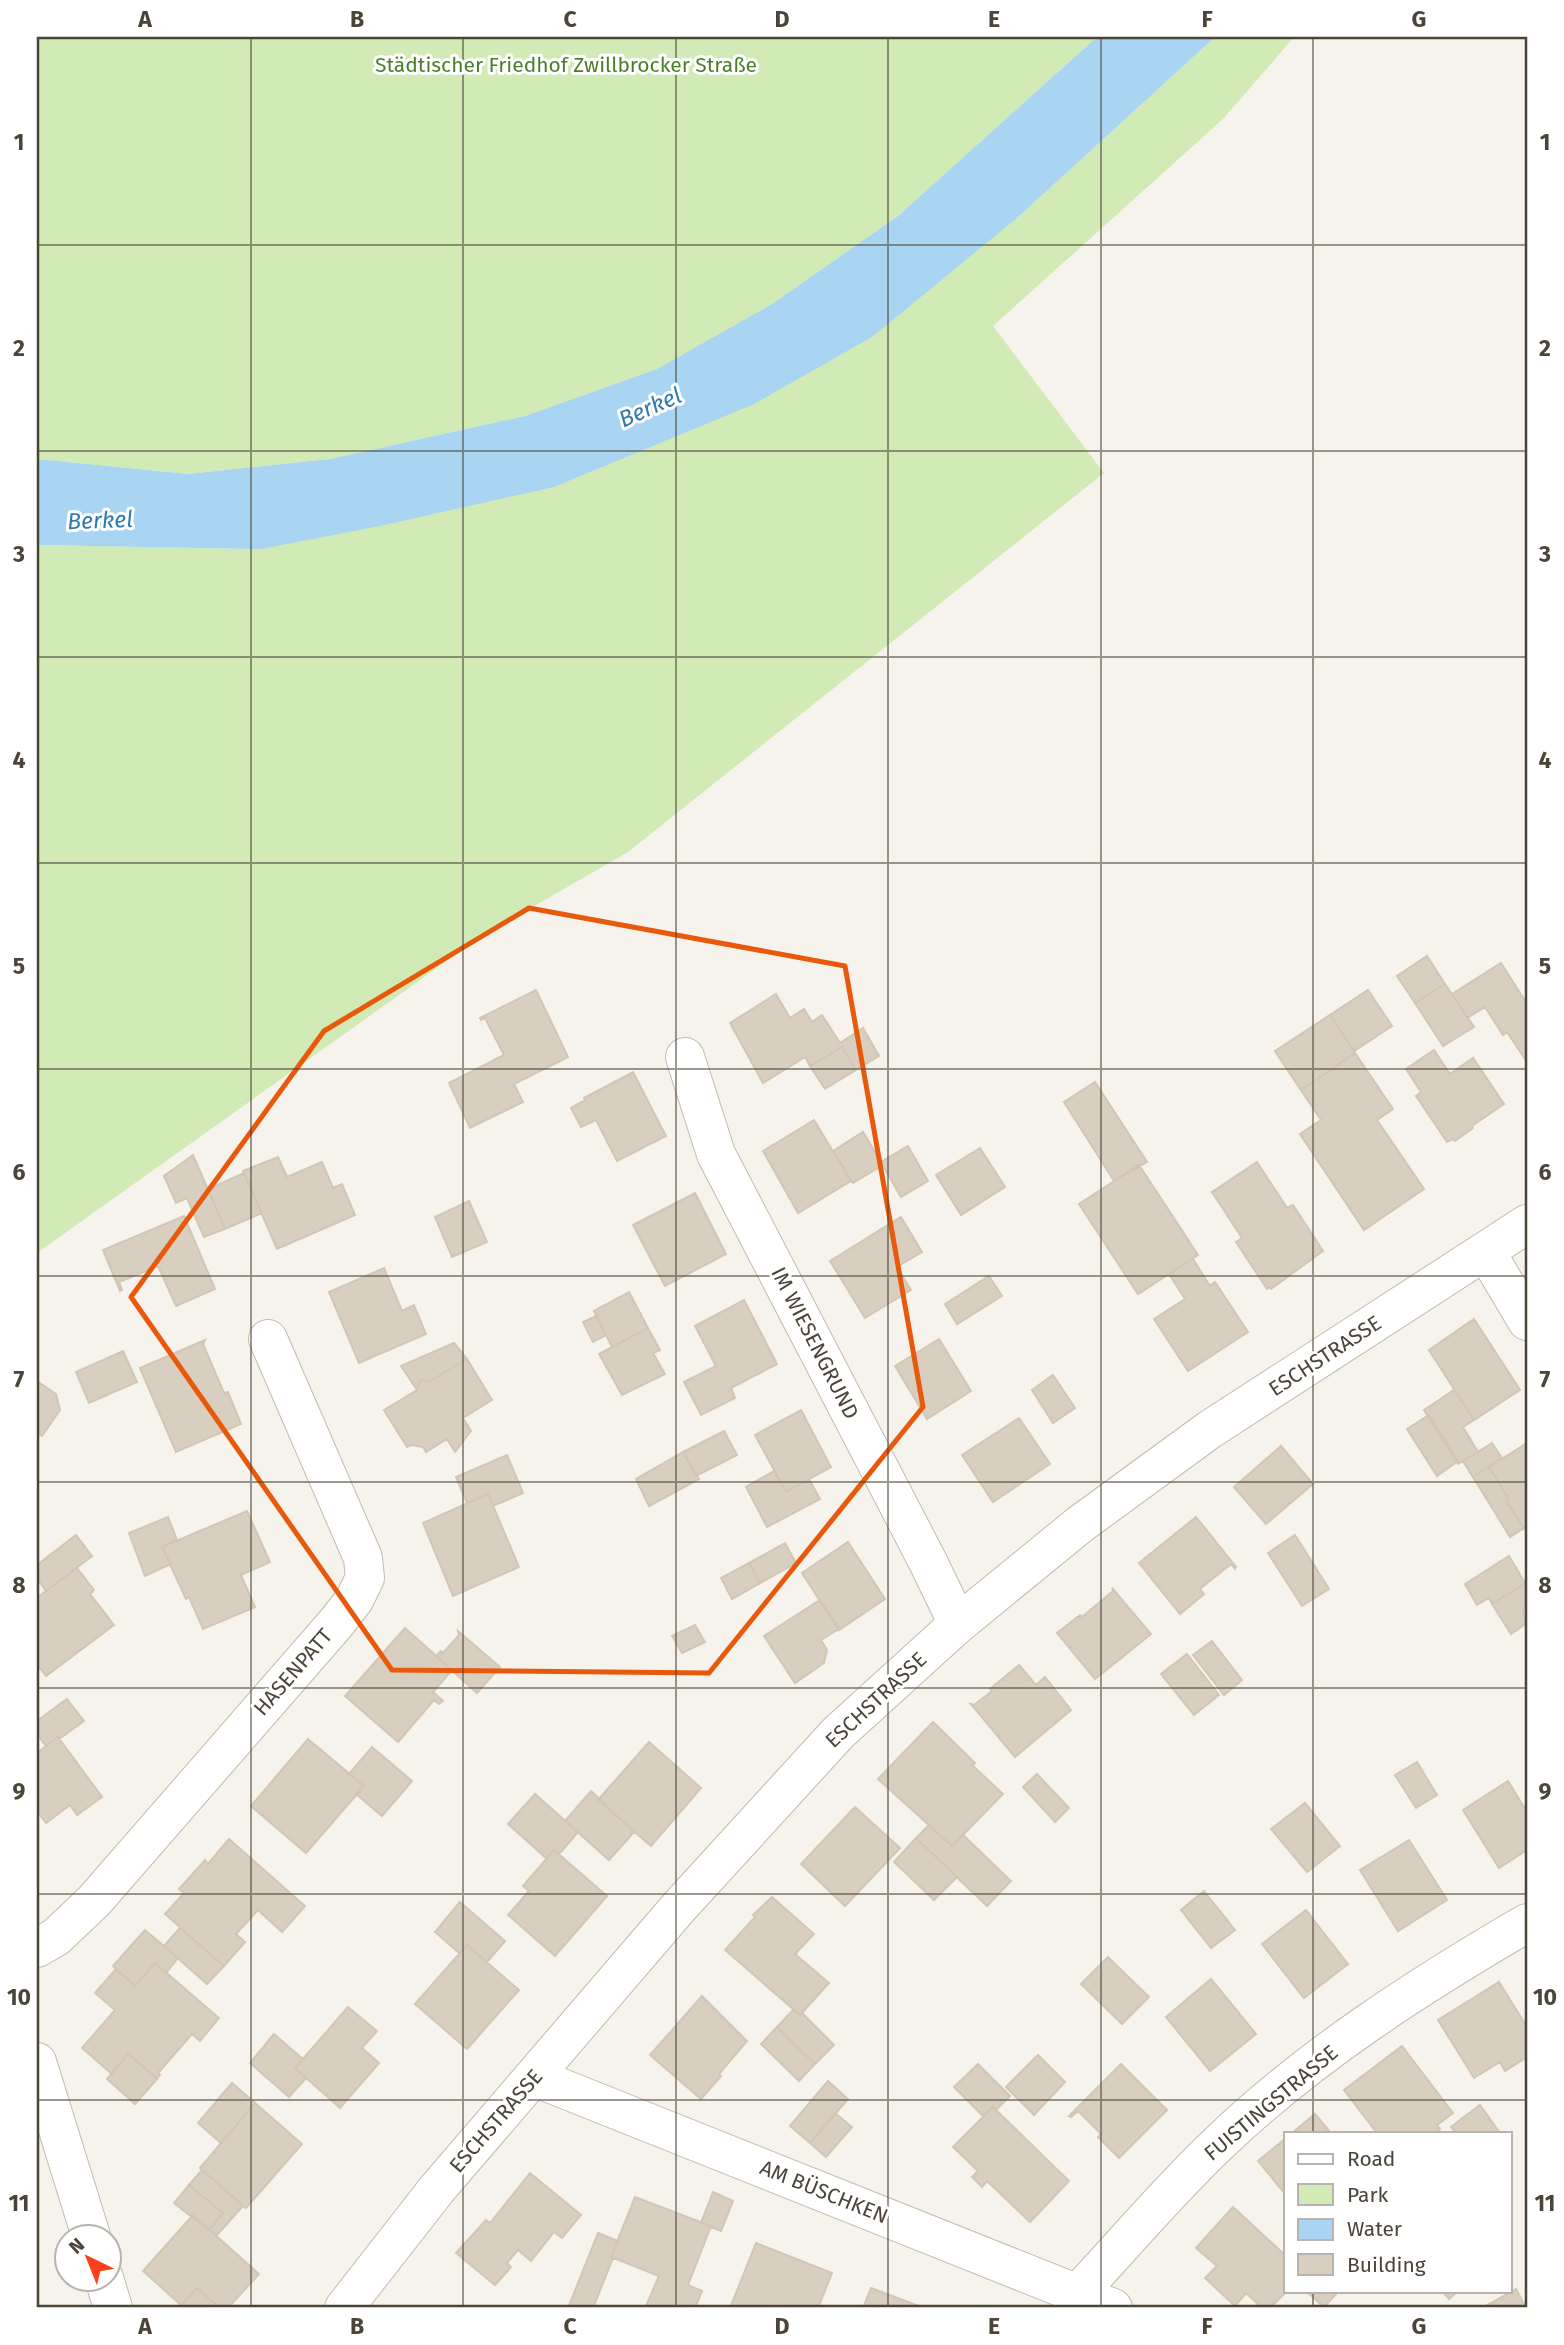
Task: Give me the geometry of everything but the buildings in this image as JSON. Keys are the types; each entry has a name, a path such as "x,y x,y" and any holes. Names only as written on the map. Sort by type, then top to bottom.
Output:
{"street":[{"name":"IM WIESENGRUND","path":"685,1058 716,1154 958,1624"},
{"name":"ESCHSTRASSE","path":"344,2308 438,2189 679,1907 838,1733 958,1624 1079,1525 1209,1430 1527,1224"},
{"path":"1486,1252 1527,1321"},
{"name":"HASENPATT","path":"37,1948 56,1937 94,1901 337,1622 354,1600 365,1577 363,1558 268,1339"},
{"name":"FUISTINGSTRASSE","path":"1078,2293 1219,2142 1303,2070 1448,1970 1527,1923"},
{"path":"37,2062 87,2222"},
{"name":"AM BÜSCHKEN","path":"534,2077 1113,2308"}],"highlighted area":[{"path":"529,908 845,966 923,1407 709,1673 392,1670 131,1297 324,1031"}],"green space":[{"name":"Städtischer Friedhof Zwillbrocker Straße","path":"37,37 1097,37 898,216 772,304 657,369 525,416 330,459 188,474 37,459"},
{"path":"1215,37 1294,37 1223,119 993,326 1104,473 628,852 479,938 37,1253 37,545 261,549 1017,218"}],"water":[{"name":"Berkel","path":"1097,37 1215,37 1017,218 872,337 754,404 554,487 380,526 261,549 37,545 37,459 188,474 330,459 525,416 657,369 772,304 898,216"}]}
